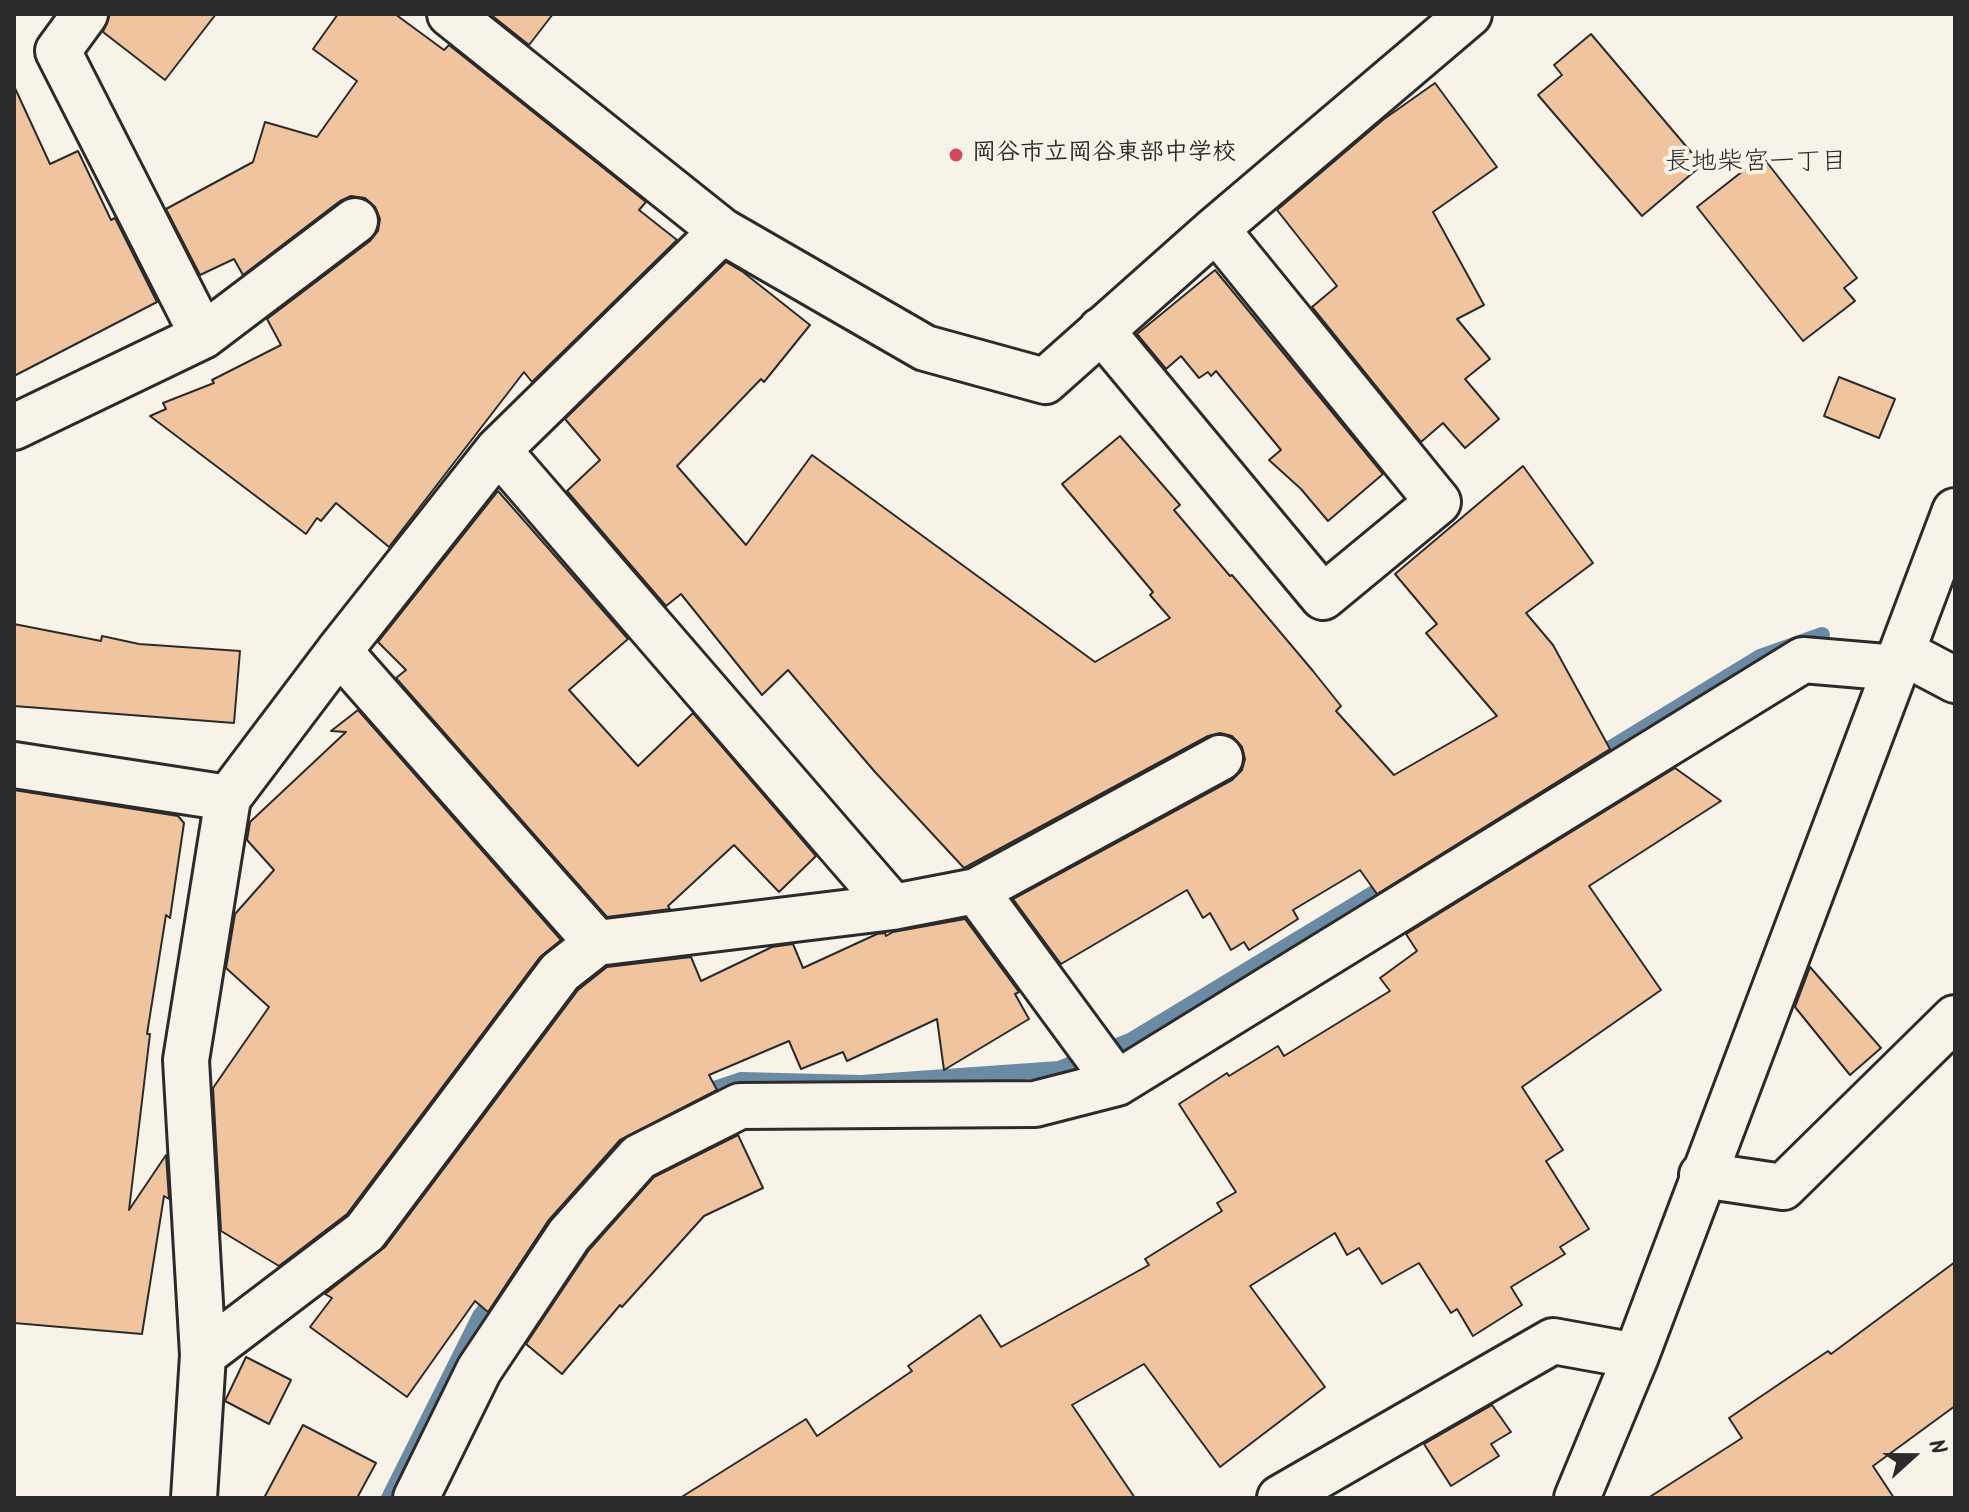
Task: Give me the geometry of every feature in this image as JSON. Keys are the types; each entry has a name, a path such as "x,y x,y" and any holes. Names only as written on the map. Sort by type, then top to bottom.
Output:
{"street":[{"path":"85,14 58,51 203,336"},
{"path":"450,14 722,231 925,348 1045,381 1216,229 1469,14"},
{"path":"14,427 203,336 355,221"},
{"path":"1101,330 1323,597 1438,502 1216,229"},
{"path":"194,1498 203,1355 186,1060 228,798 339,651 498,450 722,231"},
{"path":"498,450 893,907"},
{"path":"1577,1498 1636,1356 1955,511"},
{"path":"339,651 597,943"},
{"path":"416,1498 479,1370 569,1235 639,1157 740,1106 1035,1104 1117,1083 1803,660 1899,660 1955,680"},
{"path":"203,1355 365,1232 560,972 597,943 893,907 976,891 1220,758"},
{"path":"14,765 228,798"},
{"path":"976,891 1117,1083"},
{"path":"1702,1175 1783,1187 1955,1018"},
{"path":"1280,1498 1553,1341 1636,1356"}],"building":[{"path":"110,14 216,14 165,80 103,32"},
{"path":"338,14 395,14 444,50 449,45 646,202 639,210 677,240 532,382 524,372 389,547 336,503 321,521 317,518 306,534 150,416 166,409 163,403 214,383 212,380 281,345 267,319 370,241 378,231 380,219 375,207 365,198 351,196 340,201 243,275 234,259 200,275 166,209 253,162 265,122 317,137 357,81 313,49"},
{"path":"490,14 553,14 529,45"},
{"path":"1591,34 1702,165 1642,216 1538,95 1562,75 1554,65"},
{"path":"1435,83 1497,167 1433,212 1484,305 1457,319 1490,359 1465,379 1499,419 1465,448 1443,423 1421,442 1312,307 1337,286 1277,210 1384,119"},
{"path":"14,86 50,164 78,151 111,220 115,218 157,302 14,376"},
{"path":"1762,156 1857,278 1844,288 1855,301 1803,341 1697,207"},
{"path":"726,262 810,325 764,382 761,379 677,466 746,545 812,455 1095,662 1170,618 1150,595 1153,592 1062,484 1120,436 1180,505 1174,510 1341,706 1336,711 1394,775 1497,716 1426,633 1437,624 1395,574 1523,466 1593,563 1526,613 1553,645 1610,749 1377,894 1360,870 1293,910 1298,919 1249,950 1244,942 1231,950 1210,913 1203,918 1187,890 1061,964 1013,899 1232,780 1242,770 1245,759 1242,747 1232,736 1220,733 1208,736 964,868 875,772 788,670 762,695 681,594 666,606 567,491 600,460 565,419"},
{"path":"1215,270 1383,474 1328,521 1301,489 1269,460 1281,450 1216,371 1211,376 1208,372 1199,378 1181,356 1166,369 1137,334"},
{"path":"1839,377 1895,399 1879,438 1824,416"},
{"path":"498,491 628,639 569,690 638,766 693,713 816,856 779,892 734,845 668,906 670,909 607,917 396,678 406,670 378,642"},
{"path":"14,624 101,641 102,636 139,644 240,651 234,723 14,706"},
{"path":"358,710 561,940 540,957 347,1214 279,1266 221,1231 213,1088 269,1007 226,968 235,914 274,870 247,840 250,822 346,732 331,731"},
{"path":"1675,768 1721,801 1589,886 1661,990 1522,1087 1563,1150 1546,1161 1589,1229 1560,1247 1565,1254 1511,1287 1522,1305 1473,1336 1457,1309 1451,1313 1419,1263 1382,1284 1359,1248 1347,1255 1335,1233 1250,1286 1325,1387 1220,1467 1144,1364 1072,1405 1135,1498 680,1498 806,1419 817,1436 912,1371 908,1366 980,1315 1001,1347 1149,1265 1145,1259 1222,1211 1217,1203 1236,1192 1179,1104 1227,1073 1229,1076 1278,1046 1284,1056 1390,991 1380,978 1417,951 1406,934"},
{"path":"14,790 178,816 184,823 170,918 166,915 147,1034 150,1034 129,1210 166,1155 169,1199 164,1196 142,1334 14,1323"},
{"path":"965,919 1019,992 1015,994 1029,1019 944,1070 937,1019 847,1061 843,1052 801,1069 789,1041 709,1075 717,1090 620,1140 548,1221 488,1312 475,1301 407,1397 310,1327 332,1298 325,1294 385,1247 578,990 607,967 691,957 701,981 772,947 793,944 803,968 877,934 885,933 886,936 893,932"},
{"path":"1810,967 1881,1048 1850,1075 1795,1007"},
{"path":"738,1135 763,1188 704,1216 622,1307 620,1305 562,1374 526,1344 589,1250 654,1177"},
{"path":"1955,1262 1955,1406 1873,1466 1894,1498 1648,1498 1742,1438 1729,1418 1828,1351 1831,1354"},
{"path":"246,1357 291,1380 269,1424 225,1401"},
{"path":"1492,1405 1511,1432 1491,1444 1499,1456 1451,1486 1424,1444"},
{"path":"303,1425 376,1463 357,1498 264,1498"}],"waterway":[{"path":"1593,759 1760,657 1822,635"},
{"path":"696,1095 741,1080 861,1083 1059,1069 1130,1041 1392,882"},
{"path":"389,1498 480,1316 589,1173"}],"place":[{"name":"岡谷市立岡谷東部中学校","path":"956,155"}],"district":[{"name":"長地柴宮一丁目","path":"1756,165"}]}
